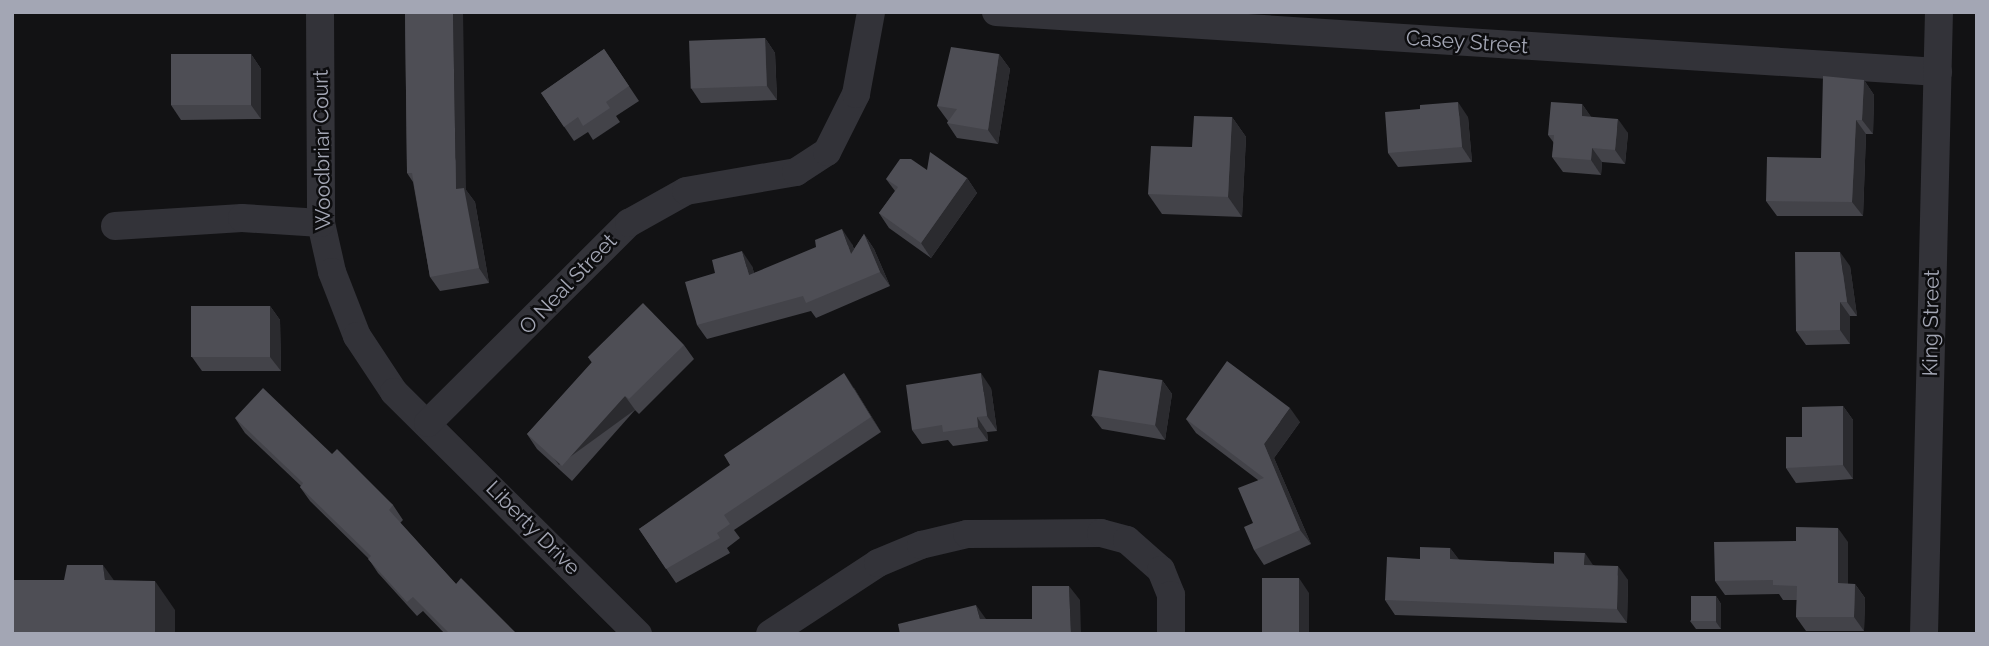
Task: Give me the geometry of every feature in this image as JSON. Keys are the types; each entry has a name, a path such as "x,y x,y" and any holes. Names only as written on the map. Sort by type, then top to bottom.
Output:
{"street":[{"name":"Woodbriar Court","path":"320,12 321,223 332,272 366,355 394,392 428,423"},
{"name":"O Neal Street","path":"428,423 629,223 686,191 796,172 827,152 856,94 870,12"},
{"name":"Casey Street","path":"996,12 1938,72"},
{"name":"King Street","path":"1924,634 1939,12"},
{"path":"115,226 242,218 321,223"},
{"name":"Liberty Drive","path":"428,423 638,634"},
{"path":"770,634 878,563 921,545 967,534 1101,533 1127,540 1161,570 1171,595 1171,634"}],"building":[{"path":"405,12 453,12 456,189 464,188 479,268 430,277 412,173 407,173"},
{"path":"765,38 767,86 691,89 689,41"},
{"path":"951,47 999,54 988,130 947,123 957,109 937,106"},
{"path":"604,49 629,86 606,102 610,108 583,126 578,117 564,127 541,93"},
{"path":"171,54 251,54 251,105 171,105"},
{"path":"1823,76 1864,80 1862,120 1856,120 1852,202 1766,201 1767,157 1821,158"},
{"path":"1458,102 1462,147 1388,153 1385,112 1420,109 1420,105"},
{"path":"1551,102 1582,104 1582,116 1618,119 1615,150 1592,148 1591,160 1552,157 1554,135 1548,135"},
{"path":"1194,116 1232,117 1228,197 1148,194 1151,146 1192,147"},
{"path":"930,152 967,178 921,243 879,213 898,187 886,179 900,159 911,159 927,170"},
{"path":"842,229 851,254 864,234 880,272 806,303 803,296 697,325 685,282 715,273 712,260 742,251 749,275 816,247 815,240"},
{"path":"1795,252 1840,252 1847,302 1840,302 1840,330 1796,331"},
{"path":"643,303 684,345 629,399 625,396 562,466 527,434 592,362 588,357"},
{"path":"191,306 270,306 270,357 191,357"},
{"path":"1227,361 1290,408 1264,444 1300,530 1254,550 1244,527 1253,523 1238,488 1264,478 1186,419"},
{"path":"1099,370 1162,380 1155,425 1092,415"},
{"path":"844,373 871,417 724,515 730,524 717,533 720,538 666,569 639,529 730,465 724,455"},
{"path":"981,373 987,416 977,417 978,427 943,432 942,425 912,430 906,385"},
{"path":"263,388 332,454 337,449 393,505 389,510 456,584 461,578 517,634 450,634 413,597 407,602 368,559 371,556 300,487 303,483 235,418"},
{"path":"1843,406 1843,465 1786,468 1786,437 1802,437 1802,407"},
{"path":"1796,527 1838,528 1838,583 1855,584 1854,617 1796,617 1797,586 1773,585 1773,580 1715,581 1714,542 1796,541"},
{"path":"1420,547 1450,548 1450,559 1554,564 1554,552 1585,553 1584,565 1618,566 1617,609 1385,600 1387,557 1420,559"},
{"path":"67,565 103,565 105,580 155,581 155,634 12,634 12,580 64,580"},
{"path":"1262,578 1299,578 1299,634 1262,634"},
{"path":"1032,586 1069,586 1071,634 900,634 898,624 976,605 980,619 1032,619"},
{"path":"1691,596 1716,596 1716,621 1691,621"}]}
